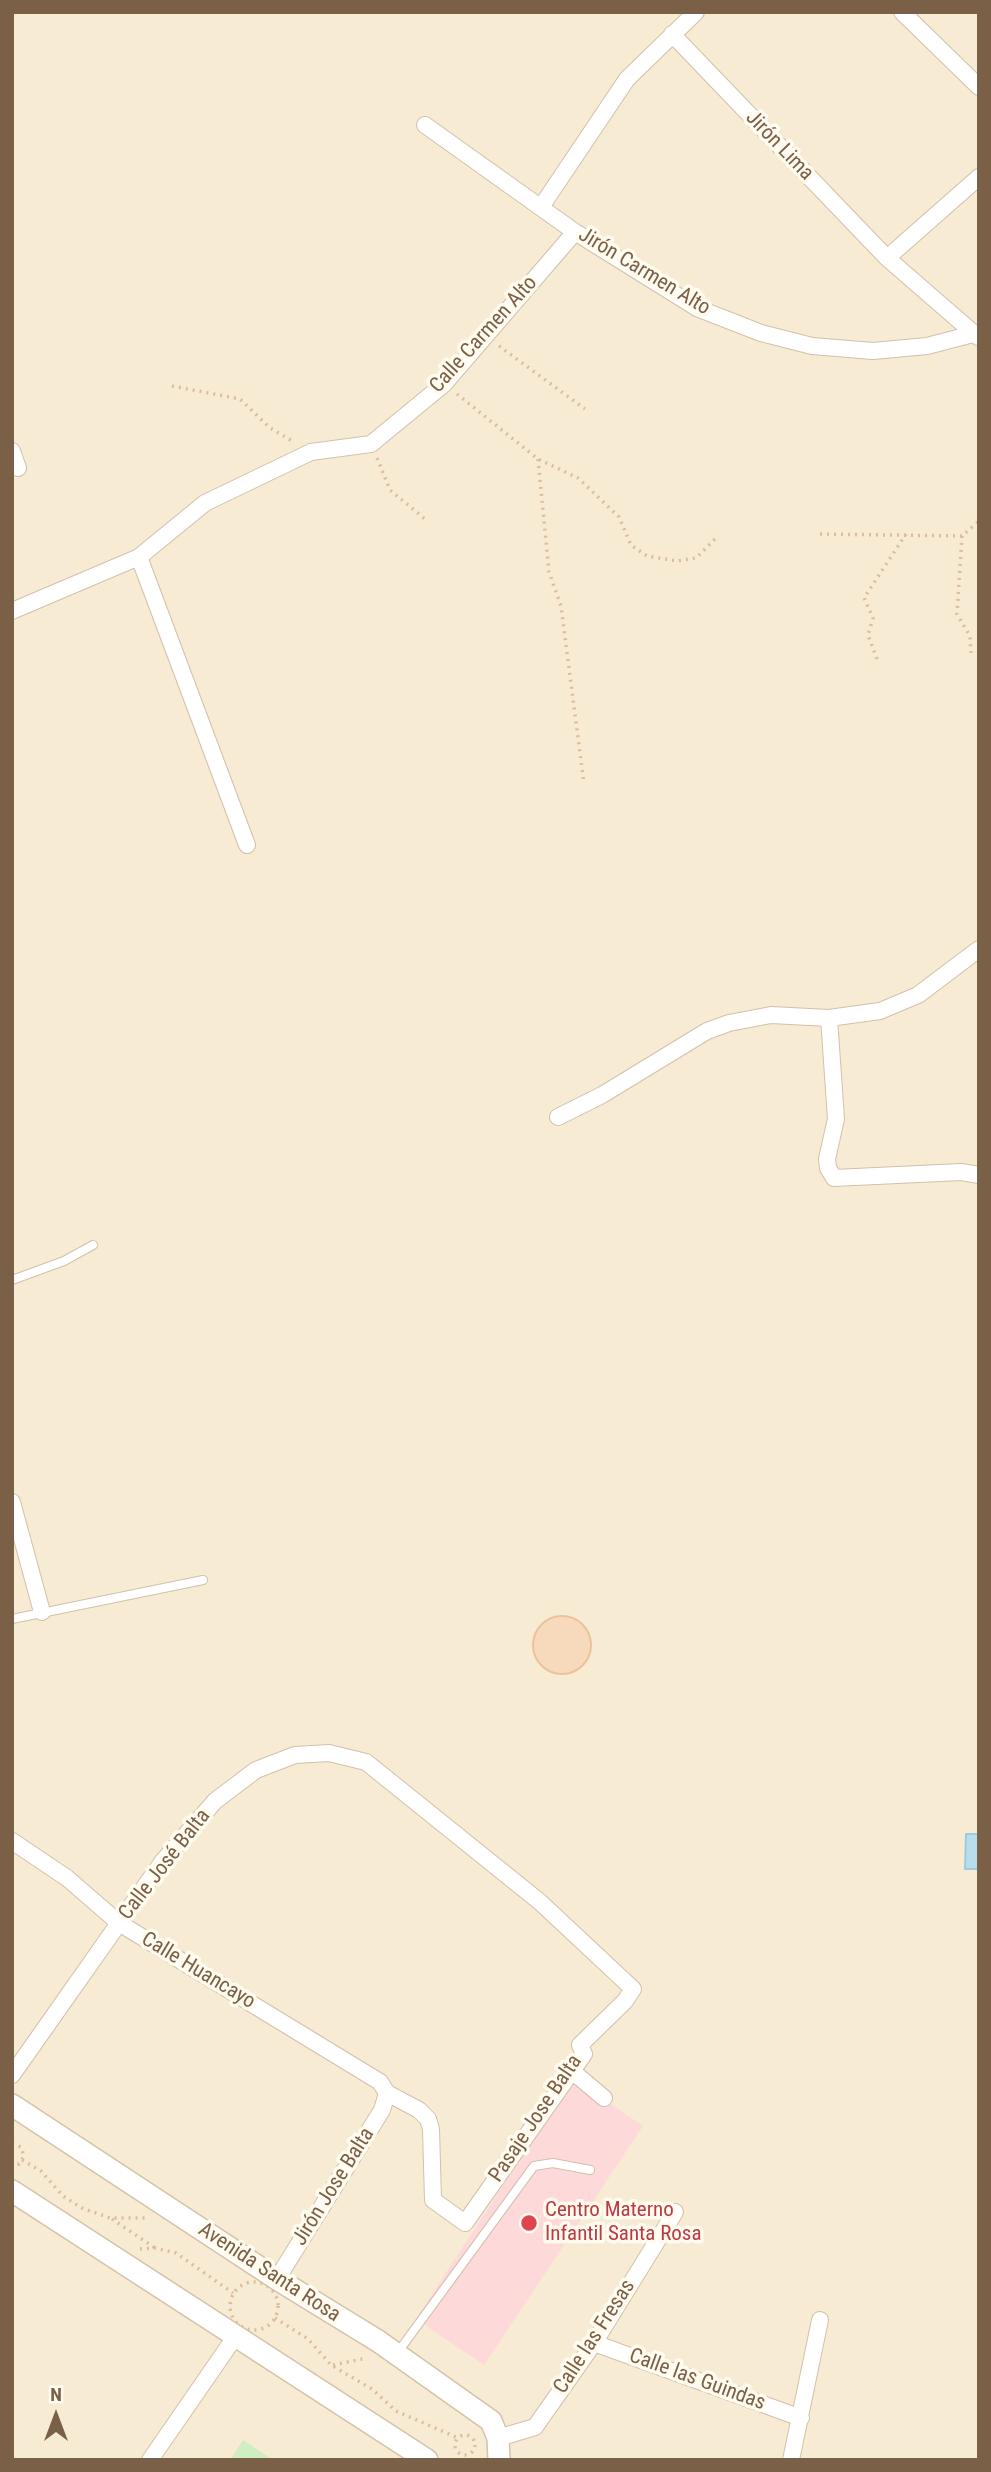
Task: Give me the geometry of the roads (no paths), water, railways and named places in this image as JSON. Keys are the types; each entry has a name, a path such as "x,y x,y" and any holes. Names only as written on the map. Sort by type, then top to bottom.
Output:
{"main road":[{"name":"Avenida Santa Rosa","path":"12,2105 277,2279 378,2341 491,2421 498,2438"},
{"path":"12,2191 427,2460"},
{"path":"498,2438 499,2460"}],"street":[{"path":"541,207 627,79 696,12"},
{"path":"902,12 979,88"},
{"name":"Jirón Lima","path":"671,34 887,258 976,335"},
{"name":"Jirón Carmen Alto","path":"425,125 575,232 697,308 761,333 812,346 873,351 927,346 976,335"},
{"path":"887,258 979,177"},
{"name":"Calle Carmen Alto","path":"139,557 205,503 311,452 371,444 444,384 575,232"},
{"path":"12,451 18,468"},
{"path":"12,611 139,557 247,845"},
{"path":"558,1117 602,1095 671,1050 729,1023 780,1015 829,1018 869,1014 905,1002 979,949"},
{"path":"829,1018 836,1119 827,1159 828,1168 834,1178 961,1172 979,1175"},
{"path":"12,1502 41,1612"},
{"name":"Calle José Balta","path":"12,2075 163,1861 215,1801 256,1770 295,1755 329,1753 366,1762 540,1902"},
{"name":"Calle Huancayo","path":"12,1841 66,1878 120,1923 380,2082 387,2093"},
{"name":"Pasaje Jose Balta","path":"387,2093 428,2119 433,2146 433,2200 465,2222 584,2054 580,2045 625,2001 633,1989 540,1902"},
{"path":"572,2071 604,2098"},
{"name":"Jirón Jose Balta","path":"277,2279 364,2140 382,2109 387,2093"},
{"name":"Calle las Fresas","path":"498,2438 536,2427 594,2343 675,2212"},
{"path":"791,2460 820,2320"},
{"path":"150,2460 235,2337"},
{"name":"Calle las Guindas","path":"594,2343 801,2418"}],"lane":[{"path":"12,1280 64,1261 93,1245"},
{"path":"12,1619 203,1580"},
{"path":"396,2354 534,2166 553,2162 590,2169"}],"water":[{"path":"966,1834 979,1834 979,1869 965,1869"}],"place":[{"name":"Centro Materno Infantil Santa Rosa","path":"529,2223"}]}
